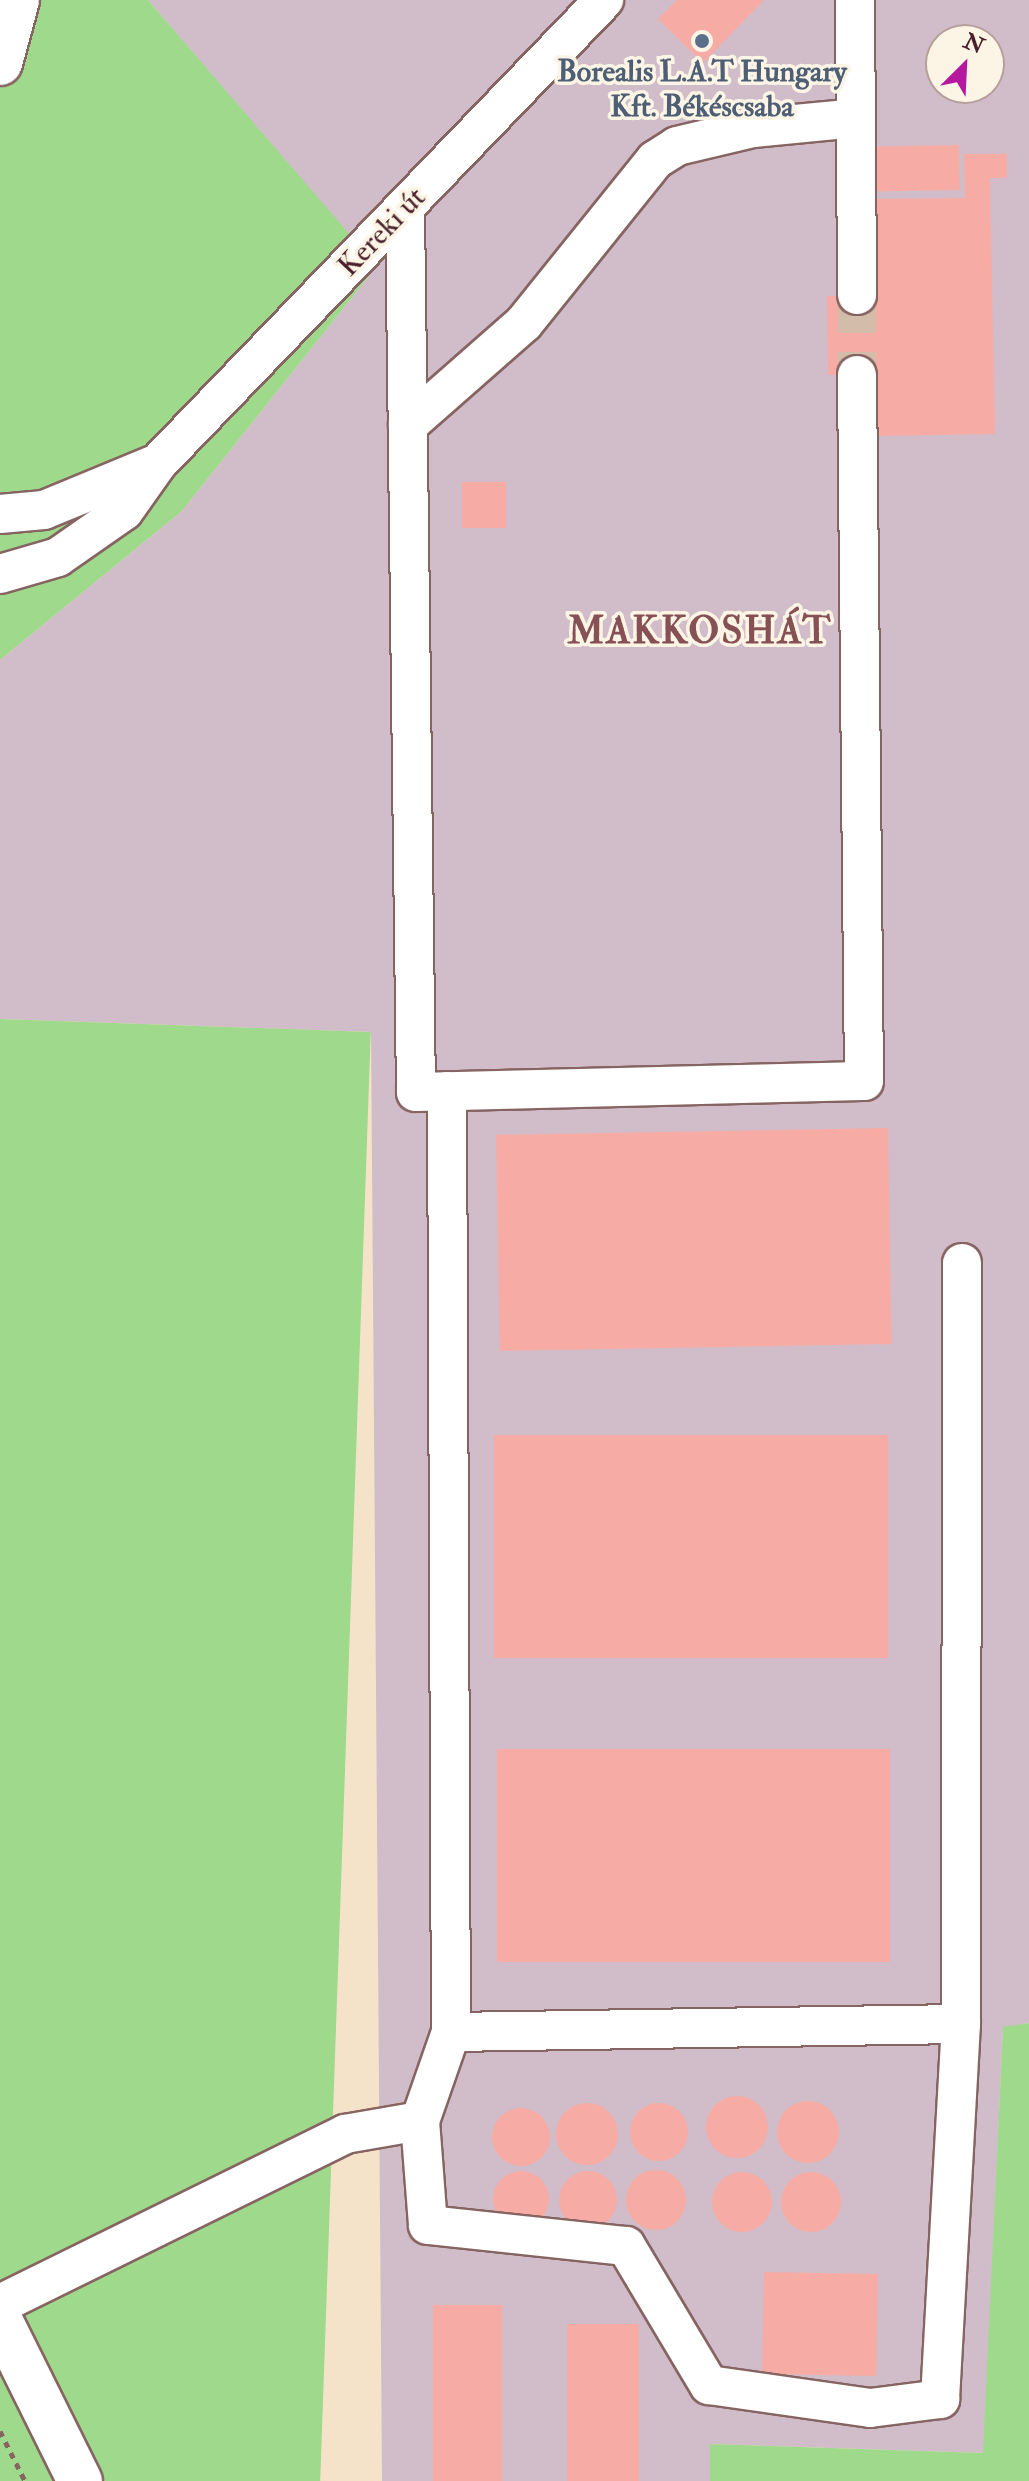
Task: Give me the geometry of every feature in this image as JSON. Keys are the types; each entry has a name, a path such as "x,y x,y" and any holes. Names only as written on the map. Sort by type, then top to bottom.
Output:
{"main road":[{"path":"0,63 17,0"},
{"path":"0,2320 80,2481"}],"street":[{"name":"Kereki út","path":"0,574 69,549 124,511 158,463 604,0"},
{"path":"855,0 857,295"},
{"path":"408,425 524,323 655,160 677,146 753,128 856,118"},
{"path":"405,208 416,1092 864,1081 857,375"},
{"name":"Kereki út","path":"0,514 44,510 158,463"},
{"path":"447,1091 451,2032 420,2121 428,2225 626,2246 709,2385 870,2408 940,2399 961,2024 962,1263"},
{"path":"451,2032 961,2024"},
{"path":"0,2304 345,2134 420,2121"}],"path":[{"path":"0,2431 25,2481"}],"shaded area":[{"path":"148,0 1029,0 1029,2023 1003,2028 984,2453 711,2444 710,2481 382,2481 371,1032 0,1019 0,660 182,511 376,267"}],"green space":[{"path":"0,0 148,0 377,266 182,511 0,660"},
{"path":"0,1019 371,1032 320,2481 0,2481"},
{"path":"1029,2023 1029,2481 710,2481 710,2444 983,2453 1003,2027"}],"building":[{"name":"Borealis L.A.T Hungary Kft. Békéscsaba","path":"677,0 764,0 703,63 658,19"},
{"path":"959,145 960,190 875,191 874,146"},
{"path":"964,154 1007,154 1007,178 990,178 995,434 875,436 876,375 828,375 827,296 875,295 875,199 965,198"},
{"path":"462,482 506,482 506,528 462,528"},
{"path":"888,1128 892,1344 500,1351 496,1135"},
{"path":"494,1435 888,1435 888,1658 494,1658"},
{"path":"497,1749 890,1749 890,1962 497,1962"},
{"path":"737,2096 749,2098 759,2105 766,2115 766,2139 759,2149 749,2156 737,2158 725,2156 715,2149 708,2139 706,2127 708,2115 715,2105 725,2098"},
{"path":"808,2101 820,2103 830,2110 837,2120 837,2144 830,2154 820,2161 808,2163 796,2161 786,2154 779,2144 777,2132 779,2120 786,2110 796,2103"},
{"path":"587,2103 609,2112 618,2134 609,2156 587,2165 565,2156 556,2134 565,2112"},
{"path":"659,2103 680,2111 688,2132 680,2153 659,2161 638,2153 630,2132 638,2111"},
{"path":"521,2108 532,2110 541,2117 548,2126 548,2148 541,2157 532,2164 521,2166 510,2164 501,2157 494,2148 492,2137 494,2126 501,2117 510,2110"},
{"path":"656,2170 668,2172 677,2179 684,2188 684,2212 677,2221 668,2228 656,2230 644,2228 635,2221 628,2212 626,2200 628,2188 635,2179 644,2172"},
{"path":"521,2171 541,2179 549,2199 541,2219 521,2227 501,2219 493,2199 501,2179"},
{"path":"588,2171 609,2179 617,2200 609,2221 588,2229 567,2221 559,2200 567,2179"},
{"path":"742,2172 764,2180 772,2202 764,2224 742,2232 720,2224 712,2202 720,2180"},
{"path":"811,2172 823,2174 832,2181 839,2190 839,2214 832,2223 823,2230 811,2232 799,2230 790,2223 783,2214 781,2202 783,2190 790,2181 799,2174"},
{"path":"764,2272 878,2274 876,2376 762,2374"},
{"path":"433,2305 502,2305 502,2481 433,2481"},
{"path":"567,2324 639,2324 639,2481 567,2481"}],"tunnel":[{"path":"857,295 857,375"}],"place":[{"name":"Borealis L.A.T Hungary Kft. Békéscsaba","path":"702,41"}],"district":[{"name":"MAKKOSHÁT","path":"700,632"}]}
